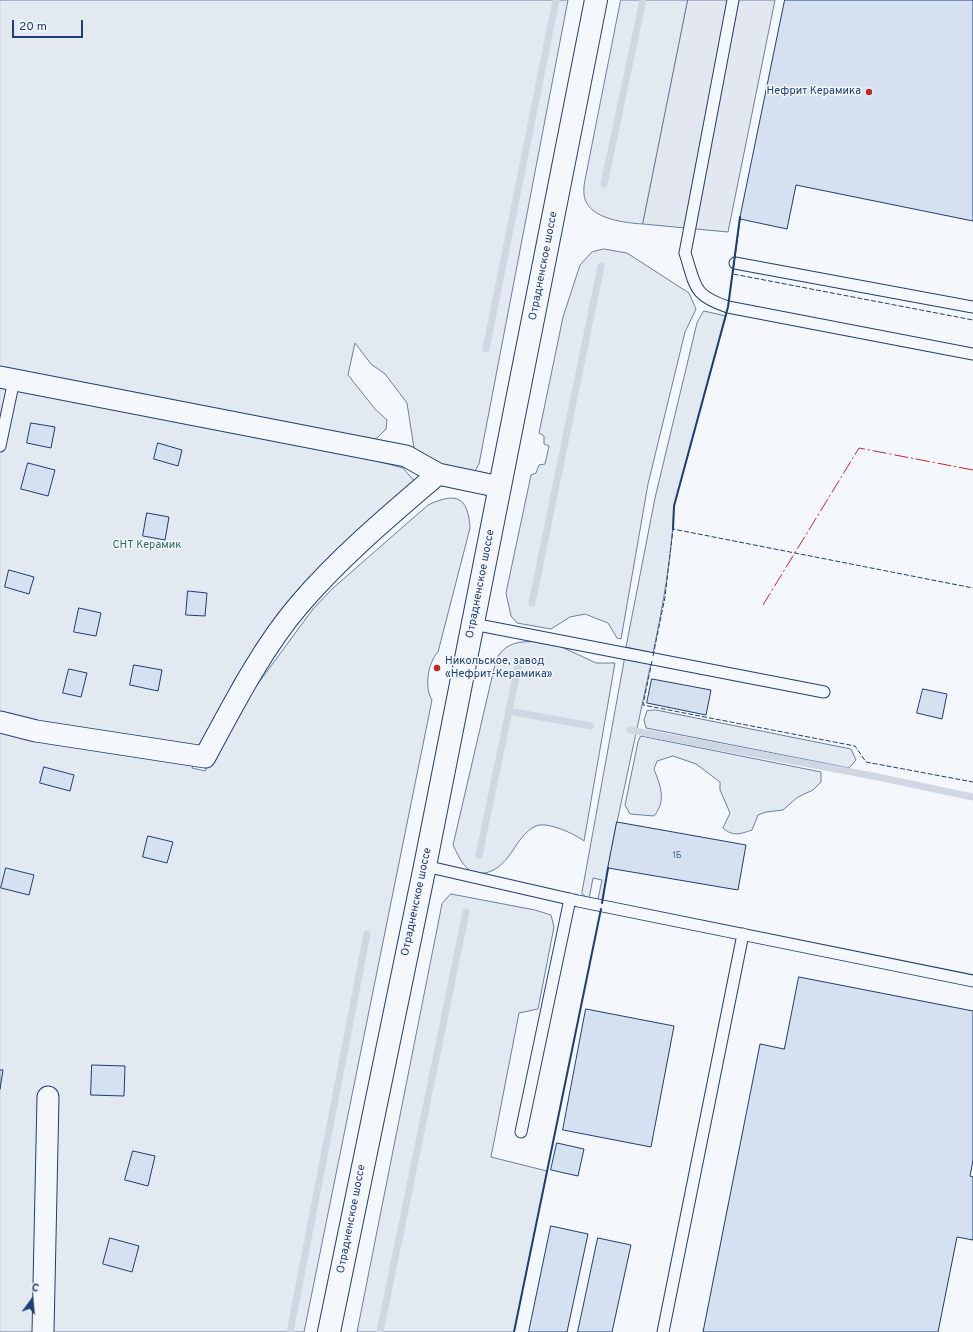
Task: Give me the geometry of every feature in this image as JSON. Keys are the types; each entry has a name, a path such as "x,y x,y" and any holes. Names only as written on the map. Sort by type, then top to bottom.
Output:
{"main road":[{"name":"Отрадненское шоссе","path":"329,1332 425,866 596,0"}],"street":[{"path":"7,378 406,456 438,474 500,487"},
{"path":"0,722 36,731 205,757 243,688 299,606 377,526 438,474"},
{"path":"43,1332 48,1097"}],"lane":[{"path":"733,0 685,253 698,291 710,301 728,307 973,354"},
{"path":"735,263 973,307"},
{"path":"0,446 7,378"},
{"path":"473,624 824,692"},
{"path":"425,866 570,899 973,981"},
{"path":"521,1132 570,899"},
{"path":"663,1332 743,934"}],"green space":[{"name":"СНТ Керамик","path":"0,0 568,0 479,464 471,478 424,461 414,448 407,403 385,374 371,364 355,343 348,375 375,409 387,420 386,429 378,437 350,454 403,468 416,483 286,604 235,679 192,768 205,771 251,693 313,609 332,589 428,505 453,498 463,503 467,509 470,528 438,652 432,662 428,675 428,689 432,700 304,1332 0,1332"},
{"path":"621,0 688,0 643,224 618,221 601,215 588,206 584,194 585,180"},
{"path":"604,249 627,253 689,293 696,309 685,332 648,484 621,639 617,638 608,623 585,614 570,617 551,629 517,623 511,616 506,593 531,475 536,473 539,465 545,464 549,446 544,444 544,436 539,433 563,317 580,265 592,252"},
{"path":"704,311 726,316 674,506 666,580 653,653 626,647 655,498 697,323"},
{"path":"520,642 551,642 596,663 615,663 584,841 568,832 554,827 547,825 536,826 523,837 501,865 494,870 485,873 473,872 461,861 453,845 496,660 506,647 513,644"},
{"path":"625,658 651,663 617,822 602,901 598,899 602,880 593,878 589,899 582,894"},
{"path":"656,710 851,749 856,760 849,768 646,728 644,720 647,711"},
{"path":"641,736 821,772 821,782 813,790 798,797 783,810 766,812 758,815 752,830 733,834 723,828 730,813 720,790 720,782 696,764 673,756 657,761 654,769 660,787 661,798 658,810 654,816 630,814 625,805 638,742"},
{"path":"451,894 535,910 551,915 554,927 538,1009 519,1013 491,1157 547,1171 514,1332 357,1332 442,904"}],"shaded area":[{"path":"688,0 775,0 728,232 643,224"}],"building":[{"name":"Нефрит Керамика","path":"785,0 973,0 973,221 796,185 787,229 740,219"},
{"path":"31,423 55,427 51,448 27,443"},
{"path":"158,443 182,450 178,466 154,459"},
{"path":"28,463 55,470 48,496 21,489"},
{"path":"147,513 169,517 165,540 143,536"},
{"path":"9,570 34,577 29,594 5,587"},
{"path":"188,591 207,593 205,616 186,615"},
{"path":"79,608 101,613 96,636 74,632"},
{"path":"134,665 162,670 158,691 130,685"},
{"path":"69,669 87,673 81,697 63,693"},
{"path":"652,679 711,690 706,715 647,703"},
{"path":"923,689 947,694 942,719 917,713"},
{"path":"44,767 74,775 70,791 40,783"},
{"path":"617,822 746,845 738,890 608,868"},
{"path":"148,836 173,842 167,863 143,857"},
{"path":"6,868 34,875 29,895 1,888"},
{"path":"799,977 973,1011 973,1160 970,1176 973,1177 973,1240 957,1237 938,1332 703,1332 760,1044 784,1049"},
{"path":"586,1009 674,1026 651,1147 563,1130"},
{"path":"92,1065 125,1066 124,1096 91,1095"},
{"path":"0,1070 3,1070 0,1089"},
{"path":"557,1143 584,1149 578,1176 551,1170"},
{"path":"133,1151 155,1156 148,1186 125,1180"},
{"path":"551,1226 588,1234 567,1332 529,1332"},
{"path":"110,1238 139,1246 132,1272 103,1264"},
{"path":"598,1238 631,1245 612,1332 578,1332"}],"waterway":[{"path":"486,349 556,0"},
{"path":"604,184 643,0"},
{"path":"532,603 601,266"},
{"path":"479,855 518,667"},
{"path":"508,711 591,726"},
{"path":"630,730 878,777 973,797"},
{"path":"380,1332 466,912"},
{"path":"290,1332 367,934"}],"fence":[{"path":"740,219 733,274 973,320"},
{"path":"653,656 665,597 673,529 973,588"},
{"path":"652,661 643,705 855,746 866,762 973,782"}],"wall":[{"path":"673,529 674,506 728,307 740,217"},
{"path":"602,903 608,868"},
{"path":"514,1332 601,909"}],"power":[{"path":"763,605 859,448 973,470"}],"place":[{"name":"Нефрит Керамика","path":"869,92"},
{"name":"Никольское, завод «Нефрит-Керамика»","path":"437,668"}]}
